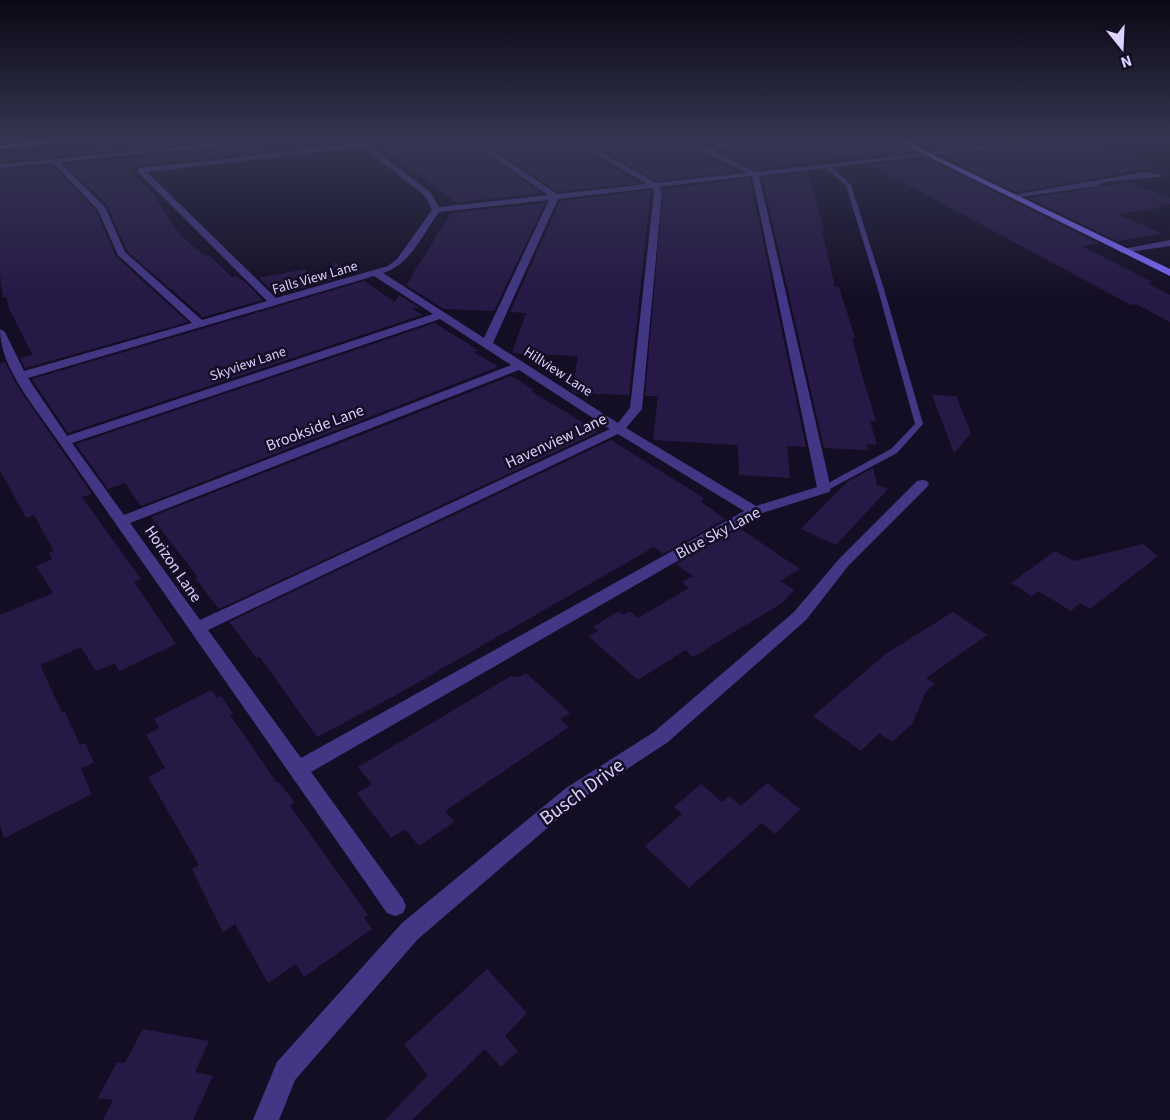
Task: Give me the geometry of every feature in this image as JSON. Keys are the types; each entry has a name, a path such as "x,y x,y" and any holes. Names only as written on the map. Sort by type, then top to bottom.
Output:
{"street":[{"path":"85,192 102,209 121,253 200,324"},
{"path":"163,192 274,303"},
{"path":"425,192 436,210 589,192"},
{"path":"549,192 555,196"},
{"name":"Havenview Lane","path":"196,629 619,429 636,410 658,192"},
{"path":"759,192 824,489"},
{"path":"1004,192 1170,273"},
{"path":"1012,196 1039,192"},
{"path":"487,344 555,196"},
{"name":"Falls View Lane","path":"21,376 377,274 400,261 436,210"},
{"path":"1122,250 1170,243"},
{"name":"Hillview Lane","path":"377,274 619,429 754,511"},
{"name":"Skyview Lane","path":"64,441 441,315"},
{"name":"Horizon Lane","path":"0,332 21,376 64,441 196,629 299,769 394,906"},
{"name":"Brookside Lane","path":"122,521 521,365"},
{"name":"Busch Drive","path":"266,1120 286,1071 410,932 573,794 662,737 740,669 800,616 844,562 922,484"},
{"name":"Blue Sky Lane","path":"299,769 754,511 824,489"}],"lane":[{"path":"824,489 894,451 919,424 880,286 850,192"}],"building":[{"path":"0,192 78,192 96,211 116,257 188,322 25,368 20,358 33,355 10,311 6,297 3,297 0,274"},
{"path":"94,192 152,192 180,235 205,256 210,256 232,277 236,276 245,282 263,300 203,317 127,251 107,205"},
{"path":"442,192 542,193 456,203"},
{"path":"651,192 629,395 572,391 578,356 512,353 526,313 510,312 560,201"},
{"path":"663,192 753,192 806,447 787,446 790,478 739,475 738,445 653,440 658,396 645,396"},
{"path":"765,192 814,192 824,230 822,230 835,287 839,287 855,338 852,338 876,421 870,421 877,445 867,444 868,450 824,448"},
{"path":"922,192 995,192 1100,244 1082,246 1152,282 1147,283 1170,295 1170,322 1136,304 1131,305"},
{"path":"1064,192 1154,192 1170,199 1170,204 1157,205 1162,208 1118,214 1162,234 1117,241 1028,198"},
{"path":"545,203 494,311 444,309 406,285 451,213"},
{"path":"335,262 352,274 277,295 259,278 305,269 320,282"},
{"path":"364,281 395,302 399,295 420,308 411,308 422,315 68,433 32,379"},
{"path":"435,323 479,351 472,351 498,367 141,506 125,483 108,489 76,444"},
{"path":"5,362 19,389 92,494 82,497 141,579 134,582 176,644 119,671 115,663 96,671 81,647 40,665 62,713 65,712 80,745 85,743 94,762 81,769 92,794 4,838 0,825 0,615 53,593 36,566 52,559 49,553 54,551 34,515 26,518 0,470 0,364"},
{"path":"511,376 598,432 219,609 195,578 198,577 151,517"},
{"path":"932,395 956,396 971,433 954,453"},
{"path":"611,440 704,498 701,502 725,519 663,554 654,547 396,695 317,737 259,656 257,658 229,622"},
{"path":"873,468 877,485 888,489 836,545 801,529 847,482"},
{"path":"739,528 800,569 780,581 794,590 782,603 693,657 685,650 638,680 588,636 598,631 593,627 619,611 623,615 630,611 638,618 689,588 682,582 693,576 676,564"},
{"path":"1143,544 1158,556 1090,609 1080,603 1071,611 1038,591 1032,596 1011,583 1055,551 1074,561"},
{"path":"953,612 987,635 926,678 935,683 926,692 912,724 892,742 879,733 861,751 813,716 887,653"},
{"path":"526,673 570,713 560,719 569,727 445,811 454,822 419,846 405,829 391,838 357,793 372,784 358,767 511,676 519,677"},
{"path":"211,690 217,698 221,696 233,713 230,715 277,783 279,782 294,802 290,806 368,915 364,918 372,929 304,977 296,964 268,983 235,924 223,932 192,869 199,865 148,777 165,768 146,735 159,728 154,719"},
{"path":"767,783 800,809 775,834 762,823 689,888 645,846 682,814 674,807 701,784 722,802 729,796 741,806"},
{"path":"487,969 527,1013 505,1036 518,1051 501,1067 485,1049 412,1120 385,1120 428,1075 404,1045"},
{"path":"143,1029 209,1041 195,1072 213,1076 193,1120 103,1120 113,1100 98,1098 117,1062 125,1063"}]}
